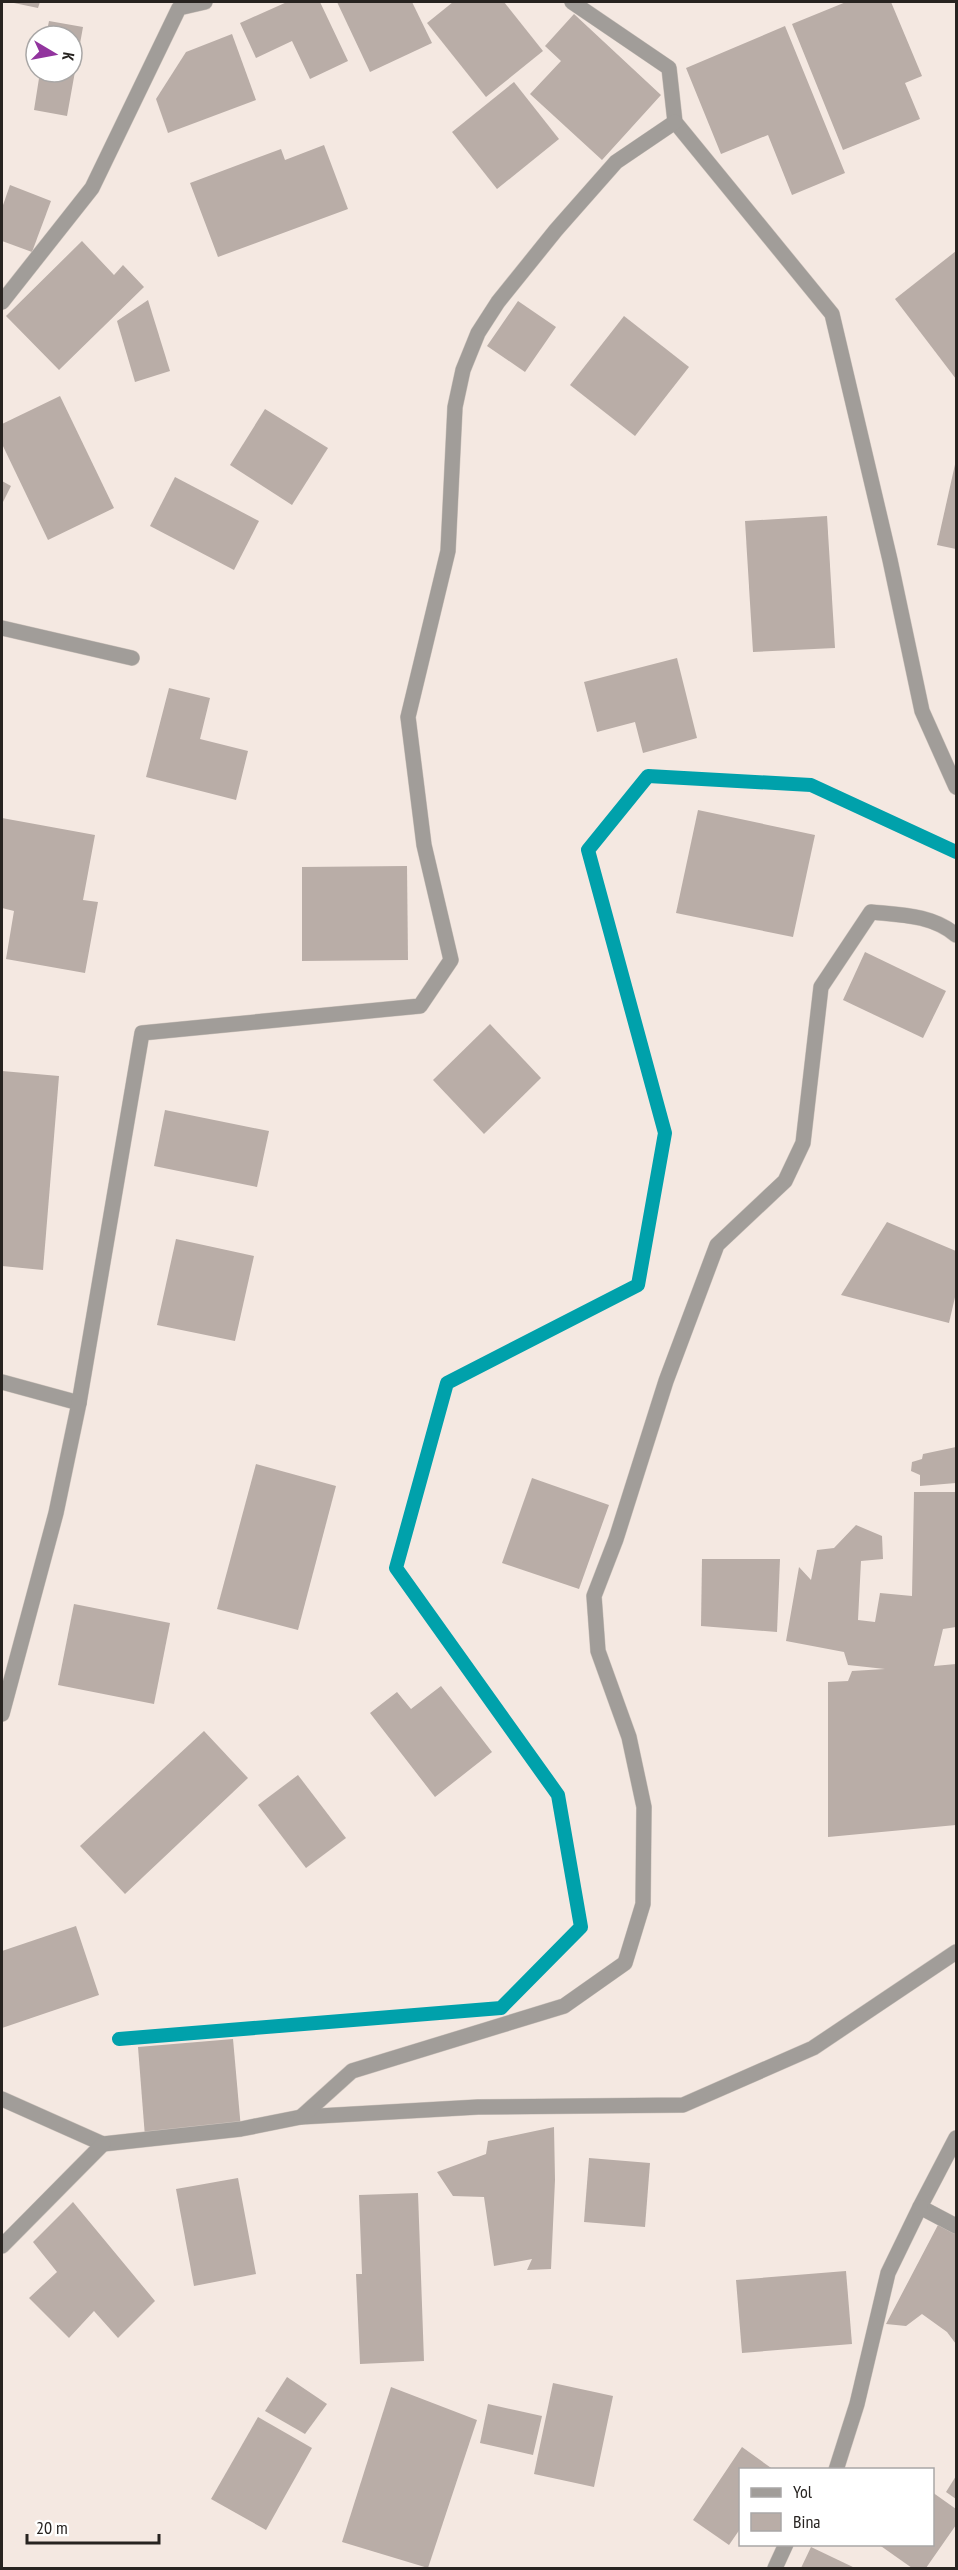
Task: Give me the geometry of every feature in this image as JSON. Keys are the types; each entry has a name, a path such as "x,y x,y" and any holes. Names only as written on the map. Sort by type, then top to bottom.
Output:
{"street":[{"path":"2,302 92,188 175,5 205,2"},
{"path":"572,2 669,68 675,122 832,314 888,549 922,711 957,787"},
{"path":"2,1714 56,1513 79,1403 142,1033 420,1006 451,960 424,845 408,717 448,551 455,407 463,370 478,333 498,302 556,230 616,162 675,122"},
{"path":"2,628 132,658"},
{"path":"301,2117 352,2071 564,2006 625,1963 643,1904 644,1806 629,1737 598,1651 594,1596 616,1539 666,1381 717,1245 785,1181 803,1143 821,987 871,912 920,916 946,927 957,935"},
{"path":"2,1383 79,1403"},
{"path":"2,2099 103,2144 241,2129 301,2117 478,2107 683,2104 813,2048 957,1952"},
{"path":"836,2468 856,2404 888,2273 957,2138"},
{"path":"2,2246 103,2144"},
{"path":"920,2207 957,2226"},
{"path":"775,2568 785,2546"}],"building":[{"path":"9,2 40,2 38,8"},
{"path":"287,2 320,2 348,61 310,79 292,41 256,58 240,23"},
{"path":"337,2 412,2 432,43 370,72"},
{"path":"453,2 504,2 543,51 486,97 427,23"},
{"path":"846,2 891,2 922,76 905,83 920,119 843,150 792,24"},
{"path":"574,14 661,95 602,160 530,94 561,61 545,46"},
{"path":"49,21 66,24 48,24"},
{"path":"785,26 845,173 792,195 768,135 721,154 686,68"},
{"path":"232,34 256,100 168,133 156,99 186,52"},
{"path":"514,82 559,139 497,189 452,132"},
{"path":"38,84 73,84 67,116 34,110"},
{"path":"324,145 348,209 218,257 190,183 281,149 285,160"},
{"path":"10,185 51,201 32,252 2,241 2,208"},
{"path":"82,241 114,275 123,265 144,287 59,370 6,316"},
{"path":"956,251 956,379 895,299"},
{"path":"148,300 170,371 135,382 117,321"},
{"path":"518,301 556,327 525,372 487,346"},
{"path":"624,316 689,367 635,436 570,385"},
{"path":"60,396 114,508 48,540 2,444 2,424"},
{"path":"265,409 328,448 292,505 230,465"},
{"path":"956,460 956,549 937,545"},
{"path":"175,477 259,521 234,570 150,526"},
{"path":"2,481 11,486 2,504"},
{"path":"827,516 835,648 753,652 745,521"},
{"path":"677,658 697,738 643,753 635,722 597,732 584,682"},
{"path":"169,688 210,698 200,739 248,751 236,800 146,777"},
{"path":"698,810 815,835 793,937 676,913"},
{"path":"2,818 95,835 83,900 98,902 85,973 6,959 14,911 2,908"},
{"path":"407,866 408,960 302,961 302,867"},
{"path":"865,952 946,991 923,1038 843,1000"},
{"path":"490,1024 541,1078 484,1134 433,1080"},
{"path":"2,1071 59,1076 43,1270 2,1266"},
{"path":"165,1110 269,1131 257,1187 154,1166"},
{"path":"887,1222 956,1251 956,1293 949,1323 841,1295"},
{"path":"176,1239 254,1256 235,1341 157,1325"},
{"path":"956,1447 956,1483 920,1486 920,1475 911,1471 912,1462 922,1459 923,1454"},
{"path":"256,1464 336,1486 298,1630 217,1609"},
{"path":"532,1478 609,1505 579,1589 502,1563"},
{"path":"914,1492 956,1492 956,1627 943,1629 934,1666 956,1664 956,1825 828,1837 828,1682 848,1681 852,1671 885,1669 848,1665 844,1652 786,1641 799,1567 811,1580 817,1550 834,1548 856,1525 882,1536 883,1559 861,1561 858,1620 875,1622 880,1593 912,1596"},
{"path":"702,1559 780,1559 777,1632 701,1626"},
{"path":"74,1604 170,1623 154,1704 58,1685"},
{"path":"441,1686 492,1752 435,1797 370,1713 397,1692 411,1709"},
{"path":"204,1731 248,1778 125,1894 80,1846"},
{"path":"298,1775 346,1838 306,1868 258,1805"},
{"path":"76,1926 99,1995 2,2028 2,1951"},
{"path":"233,2039 241,2129 145,2137 138,2047"},
{"path":"554,2127 555,2180 551,2269 527,2270 532,2259 494,2266 484,2197 453,2196 437,2172 486,2154 488,2141"},
{"path":"589,2158 650,2163 645,2227 584,2222"},
{"path":"238,2178 256,2274 194,2286 176,2189"},
{"path":"418,2193 424,2361 360,2364 356,2274 362,2274 359,2195"},
{"path":"73,2202 155,2301 118,2338 94,2311 69,2338 29,2298 57,2272 33,2242"},
{"path":"939,2223 956,2233 956,2344 947,2332 922,2314 906,2326 886,2324"},
{"path":"846,2271 852,2344 742,2353 736,2280"},
{"path":"287,2377 327,2404 305,2434 265,2411"},
{"path":"553,2383 613,2396 594,2487 534,2474"},
{"path":"391,2387 477,2420 428,2568 342,2542"},
{"path":"488,2404 542,2416 533,2455 480,2443"},
{"path":"258,2417 312,2448 266,2530 211,2499"},
{"path":"742,2447 771,2468 739,2468 739,2530 729,2545 693,2520"},
{"path":"956,2476 956,2499 946,2492"},
{"path":"934,2493 956,2509 956,2525 926,2568 912,2568 881,2546 934,2546"},
{"path":"811,2547 855,2568 801,2568"}],"waterway":[{"path":"119,2039 501,2008 581,1927 558,1795 396,1568 447,1383 638,1285 665,1133 588,850 648,776 811,785 956,852"}]}
